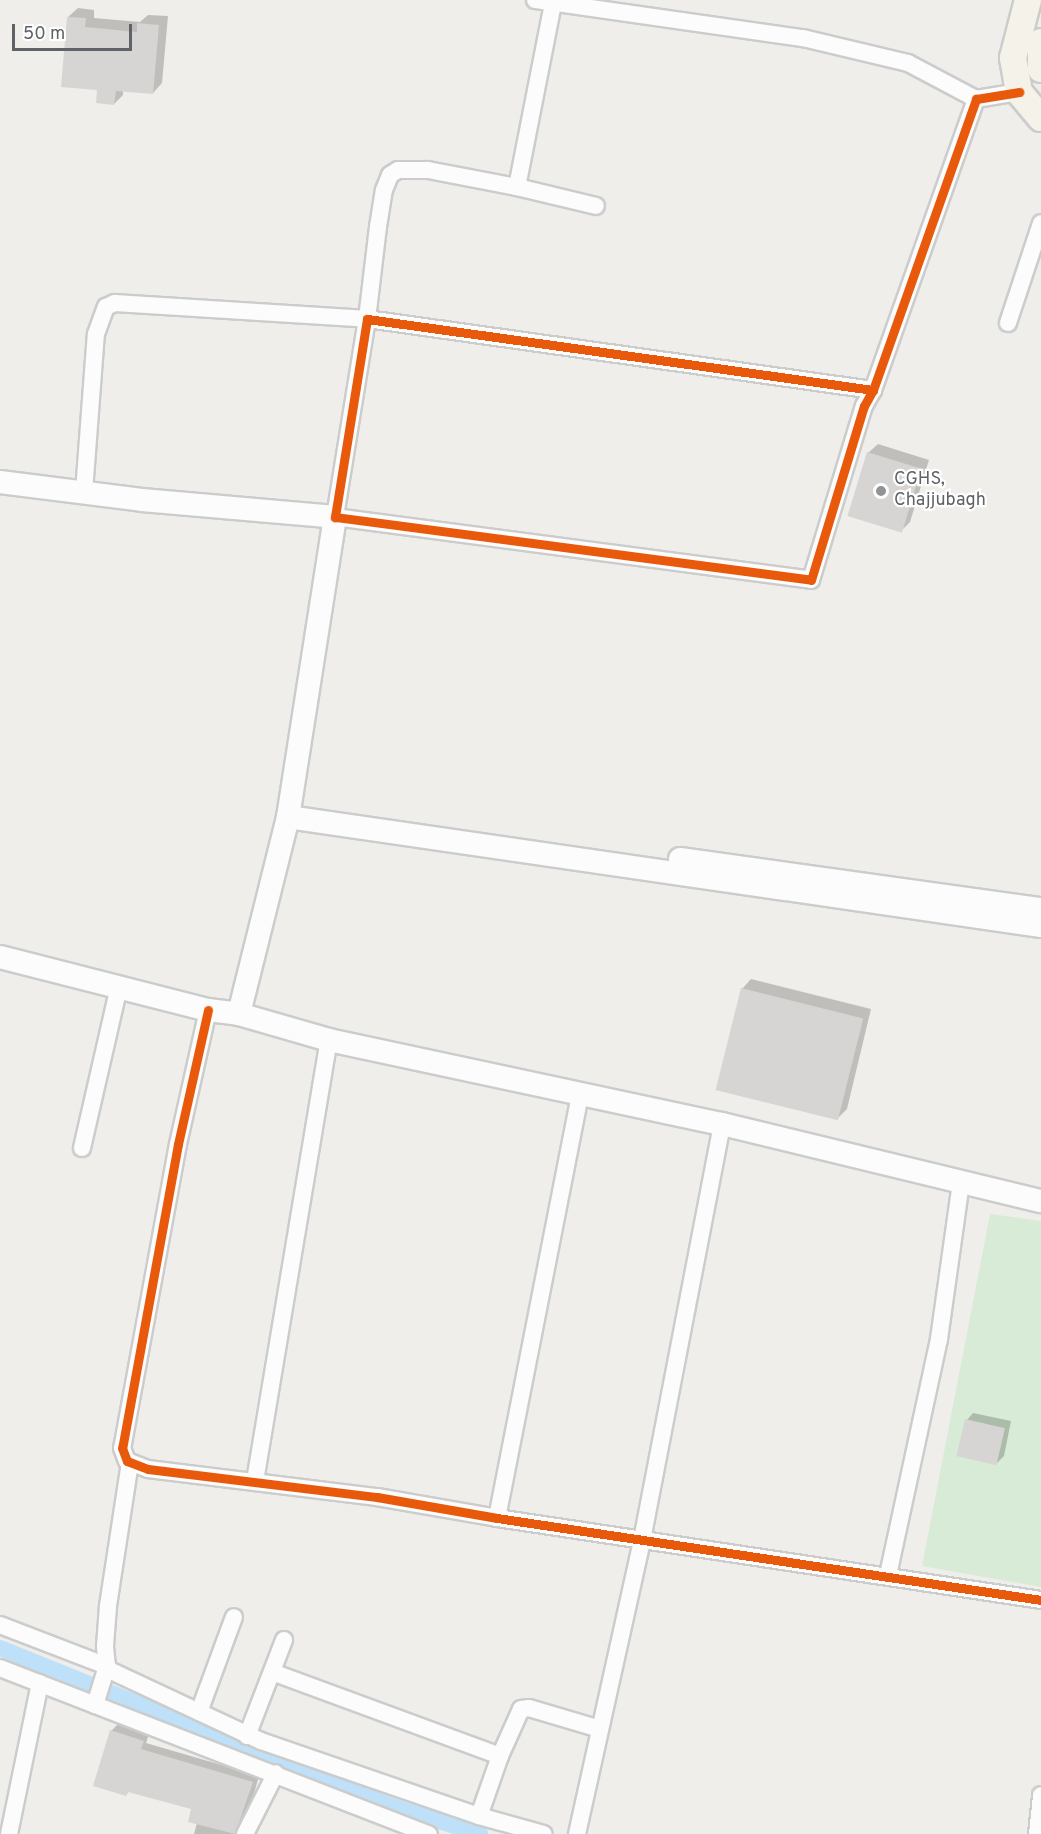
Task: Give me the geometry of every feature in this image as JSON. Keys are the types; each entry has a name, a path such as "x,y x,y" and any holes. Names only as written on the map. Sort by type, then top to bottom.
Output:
{"main road":[{"path":"1028,0 1013,58 1019,92 1041,118"},
{"path":"1041,42 1041,69"}],"street":[{"path":"535,0 803,38 908,63 976,99 1019,92"},
{"path":"517,187 553,4"},
{"path":"0,482 335,517 811,580 864,406 873,390 976,99"},
{"path":"239,1014 289,809 368,319 379,218 384,190 390,175 398,170 428,170 517,187 596,206"},
{"path":"1008,323 1041,223"},
{"path":"84,492 96,334 106,308 115,303 368,319 873,390"},
{"path":"289,809 363,815 522,844 1041,926"},
{"path":"522,844 1041,909"},
{"path":"0,957 208,1010 239,1014 329,1040 722,1124 1041,1201"},
{"path":"82,1149 119,987"},
{"path":"208,1010 178,1144 122,1448 123,1456 130,1463 148,1469 377,1497 497,1518 888,1575 1041,1600"},
{"path":"255,1481 329,1040"},
{"path":"497,1518 580,1093"},
{"path":"577,1834 642,1540 722,1124"},
{"path":"888,1575 939,1339 961,1183"},
{"path":"96,1701 106,1671 108,1606 130,1463"},
{"path":"199,1712 234,1617"},
{"path":"0,1625 199,1712 247,1736 479,1816 544,1834"},
{"path":"247,1736 284,1640"},
{"path":"0,1668 96,1701 429,1834"},
{"path":"272,1672 500,1756"},
{"path":"9,1834 40,1683"},
{"path":"479,1816 518,1712 524,1708 600,1729"},
{"path":"245,1834 276,1773"},
{"path":"1037,1834 1041,1795"}],"green space":[{"path":"990,1214 1041,1221 1041,1587 922,1566"}],"building":[{"path":"67,17 86,18 85,27 137,32 137,23 159,25 153,94 116,91 114,105 96,103 97,90 61,87"},
{"path":"867,452 922,469 902,533 847,516"},
{"path":"741,988 863,1018 838,1120 716,1090"},
{"path":"965,1419 1005,1428 996,1465 956,1456"},
{"path":"110,1730 144,1741 141,1749 253,1782 235,1834 188,1822 191,1809 128,1792 126,1796 93,1786"}],"waterway":[{"path":"0,1648 389,1805 480,1834"}],"cycle path":[{"path":"873,390 367,319 335,517 811,580 864,406 873,390 976,99 1019,92"},
{"path":"208,1010 178,1144 122,1448 127,1461 148,1469 377,1497 497,1518 1041,1600"}],"place":[{"name":"CGHS, Chajjubagh","path":"881,491"}]}
